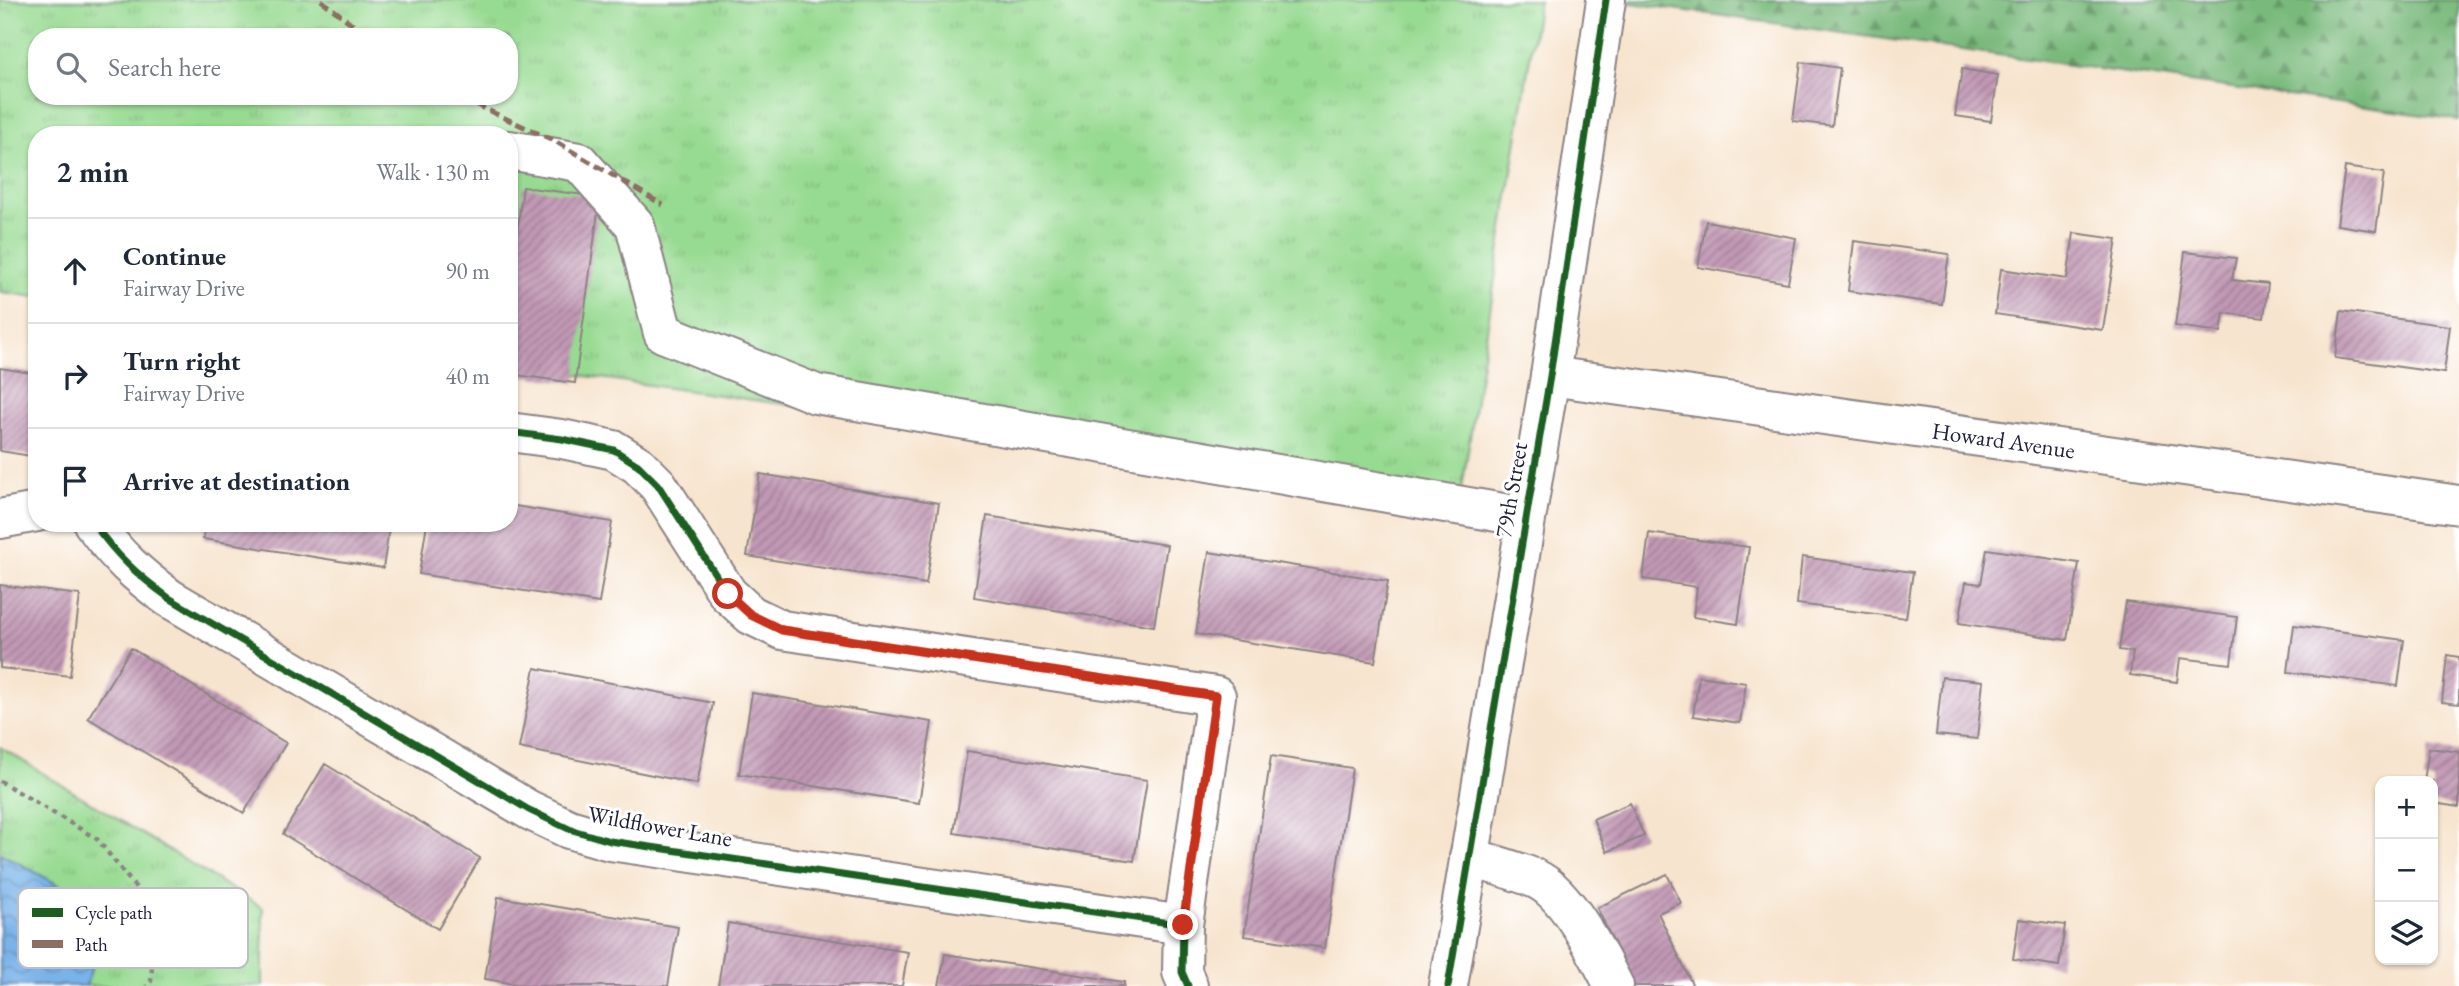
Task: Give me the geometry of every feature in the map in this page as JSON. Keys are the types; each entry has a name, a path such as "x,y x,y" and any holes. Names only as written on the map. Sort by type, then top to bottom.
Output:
{"street":[{"name":"79th Street","path":"1448,986 1550,376 1606,0"},
{"path":"518,152 579,162 635,225 663,333 816,394 1526,517"},
{"name":"Howard Avenue","path":"1550,376 2459,505"},
{"path":"518,433 614,450 638,465 658,485 728,594 751,615 782,630 1216,696 1183,925 1182,972 1188,986"},
{"path":"0,519 28,514"},
{"name":"Wildflower Lane","path":"100,532 136,575 169,598 482,783 569,829 610,841 1183,925"},
{"path":"1469,857 1538,880 1557,895 1593,944 1614,986"}],"path":[{"path":"0,781 97,839 136,888"},
{"path":"146,986 151,981 152,968"}],"green space":[{"path":"0,0 1539,0 1460,501 518,366 518,126 28,126 28,296 0,292"},
{"path":"1630,0 2459,0 2459,120 1630,3"},
{"path":"0,747 230,888 18,888 18,968 248,968 248,899 263,908 263,986 0,986"}],"water":[{"path":"0,853 64,888 18,888 18,968 92,968 86,986 0,986"}],"building":[{"path":"1801,62 1840,68 1832,126 1793,121"},
{"path":"1962,69 1998,75 1991,121 1955,116"},
{"path":"2345,167 2384,173 2376,231 2337,225"},
{"path":"523,187 600,197 575,383 518,375 518,224"},
{"path":"1706,221 1796,238 1788,283 1698,267"},
{"path":"2074,233 2117,239 2103,330 1995,314 2001,269 2067,279"},
{"path":"1854,241 1949,254 1942,304 1848,291"},
{"path":"2185,252 2236,258 2232,280 2268,284 2264,318 2224,313 2221,332 2175,326"},
{"path":"2341,311 2450,326 2444,373 2335,358"},
{"path":"0,368 28,373 28,456 0,451"},
{"path":"760,474 939,503 926,584 747,556"},
{"path":"518,506 612,522 599,603 419,574 426,532 518,532"},
{"path":"987,516 1167,545 1154,626 974,597"},
{"path":"204,532 389,532 383,568 203,539"},
{"path":"1649,533 1749,547 1738,624 1693,617 1697,587 1643,579"},
{"path":"1987,549 2079,563 2067,640 1959,623 1966,582 1981,584"},
{"path":"1209,552 1388,581 1375,662 1196,634"},
{"path":"1802,557 1913,572 1906,618 1797,604"},
{"path":"0,585 80,595 70,676 0,668"},
{"path":"2126,602 2237,617 2231,664 2180,658 2177,682 2130,675 2133,652 2119,650"},
{"path":"2294,625 2404,640 2398,686 2288,672"},
{"path":"131,648 286,743 244,813 88,718"},
{"path":"2447,655 2459,657 2459,704 2442,702"},
{"path":"535,668 713,703 697,784 519,748"},
{"path":"1699,676 1746,683 1740,723 1693,716"},
{"path":"1942,677 1983,681 1977,739 1936,735"},
{"path":"752,693 932,722 919,803 739,774"},
{"path":"2429,748 2459,752 2459,807 2438,804 2438,776 2425,776"},
{"path":"967,751 1147,780 1134,861 954,833"},
{"path":"1271,756 1352,768 1325,948 1244,936"},
{"path":"325,764 480,858 438,929 283,834"},
{"path":"1630,803 1644,836 1607,852 1593,819"},
{"path":"1667,874 1681,903 1658,913 1693,986 1635,986 1597,908"},
{"path":"498,897 678,927 668,986 528,986 485,979"},
{"path":"2019,919 2065,925 2059,966 2013,959"},
{"path":"728,923 908,952 902,986 718,986"},
{"path":"945,954 1124,982 1124,986 939,986"}],"marked path":[{"path":"321,0 357,28"},
{"path":"478,105 553,140 663,205"}],"cycle path":[{"path":"1448,986 1550,376 1606,0"},
{"path":"518,433 614,450 638,465 658,485 728,594 751,615 782,630 1216,696 1183,925 1182,972 1188,986"},
{"path":"100,532 128,564 169,598 529,810 569,829 610,841 1183,925"}],"route":[{"path":"728,594 751,615 782,630 1216,696 1183,925"}]}
